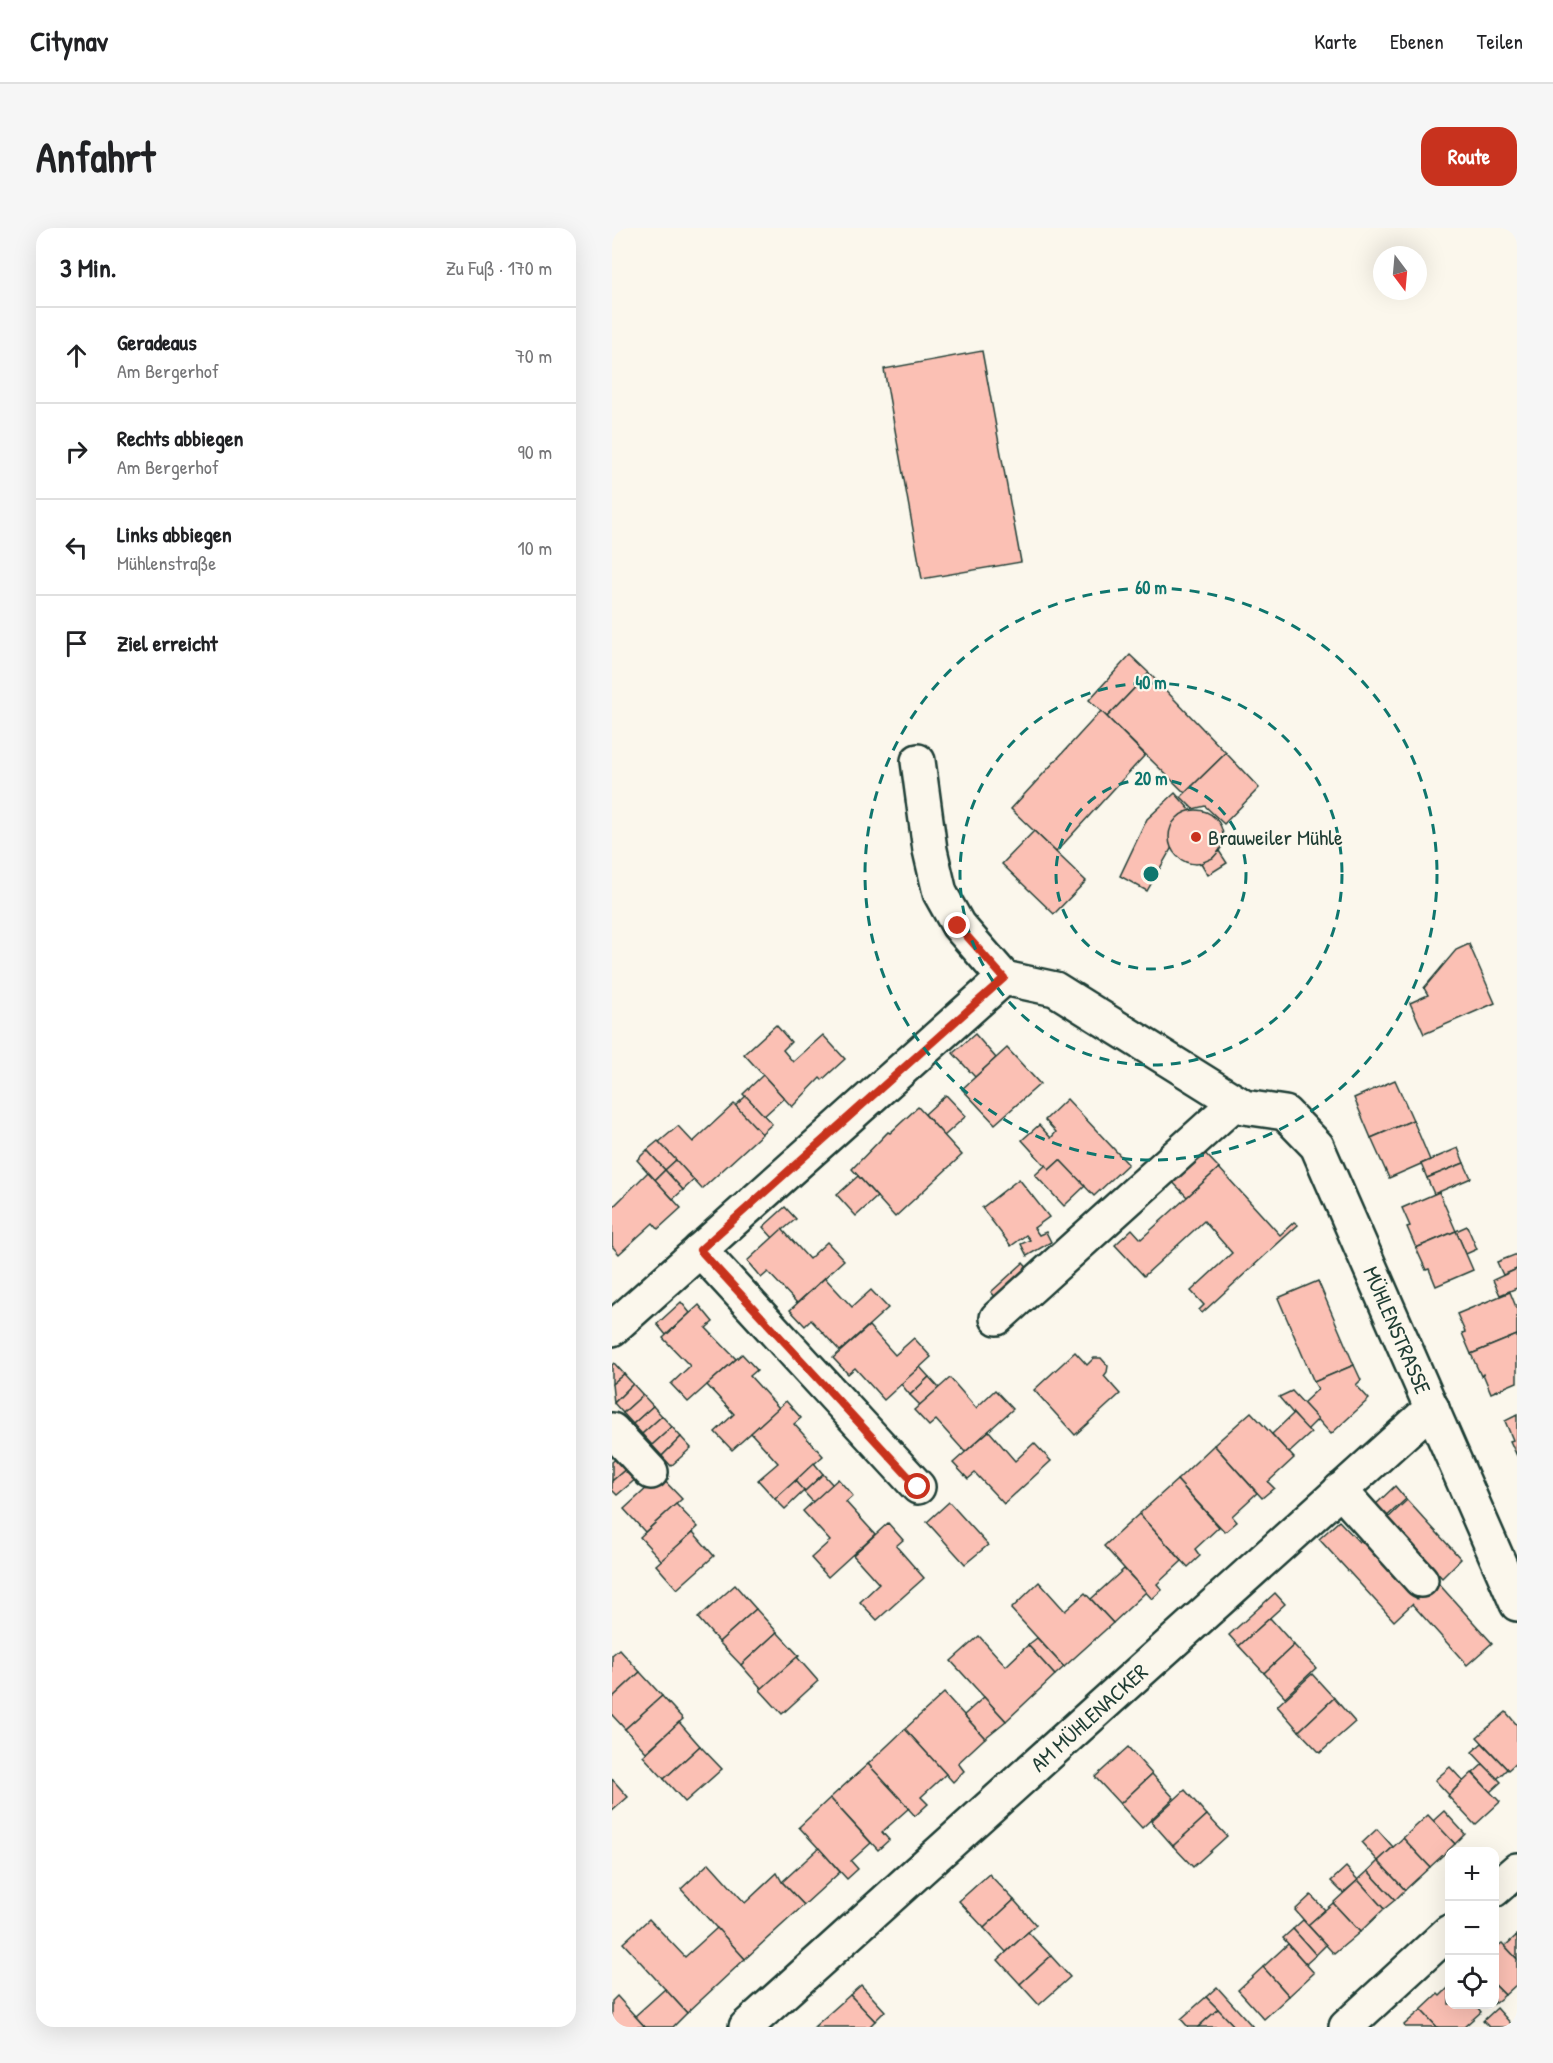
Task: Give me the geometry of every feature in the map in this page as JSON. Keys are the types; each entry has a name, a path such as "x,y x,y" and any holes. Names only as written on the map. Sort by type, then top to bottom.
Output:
{"street":[{"path":"612,1329 1004,978 958,926 940,893 930,850 918,761"},
{"name":"MÜHLENSTRASSE","path":"1004,978 1055,989 1244,1107 1285,1113 1317,1146 1517,1604"},
{"path":"997,1318 1236,1102"},
{"path":"700,1250 918,1487"},
{"name":"AM MÜHLENACKER","path":"746,2027 1432,1408"},
{"path":"612,1430 651,1472"},
{"path":"1340,1490 1421,1580"},
{"path":"1499,1885 1517,1869"},
{"path":"1346,2027 1445,1936"}],"building":[{"path":"982,351 1021,562 922,579 884,369"},
{"path":"1130,655 1149,673 1107,717 1089,700"},
{"path":"1149,673 1226,753 1185,793 1107,717"},
{"path":"1101,711 1145,755 1056,852 1011,809"},
{"path":"1226,753 1259,788 1224,824 1205,806 1193,809 1181,797"},
{"path":"1175,793 1191,811 1183,814 1173,824 1170,832 1172,847 1147,891 1120,876 1147,819"},
{"name":"Brauweiler Mühle","path":"1196,810 1206,812 1215,818 1221,827 1223,837 1221,847 1215,856 1206,862 1196,864 1186,862 1177,856 1171,847 1169,837 1171,827 1177,818 1186,812"},
{"path":"1034,831 1086,881 1054,914 1002,864"},
{"path":"1219,851 1227,863 1208,875 1201,863 1213,858"},
{"path":"1469,944 1495,1003 1424,1034 1410,1003 1428,995 1424,988 1456,950"},
{"path":"776,1025 791,1042 783,1050 793,1062 823,1035 845,1059 822,1080 820,1078 792,1107 744,1054"},
{"path":"975,1034 996,1058 975,1077 953,1053"},
{"path":"1007,1048 1040,1084 995,1124 962,1089"},
{"path":"763,1075 784,1098 764,1116 743,1094"},
{"path":"1395,1080 1413,1120 1371,1138 1354,1098"},
{"path":"946,1095 966,1116 944,1136 925,1114"},
{"path":"746,1096 772,1124 761,1134 735,1106"},
{"path":"1067,1099 1128,1164 1094,1196 1060,1160 1049,1170 1022,1140 1039,1125 1051,1138 1056,1132 1045,1120"},
{"path":"734,1104 762,1134 702,1189 659,1142 678,1126 693,1142"},
{"path":"918,1107 962,1155 895,1217 852,1169 888,1132 890,1133"},
{"path":"1413,1120 1430,1160 1389,1178 1371,1138"},
{"path":"658,1141 676,1160 665,1170 647,1150"},
{"path":"1200,1148 1219,1168 1187,1197 1168,1177"},
{"path":"1458,1148 1464,1163 1427,1178 1421,1164"},
{"path":"647,1150 665,1170 655,1180 637,1160"},
{"path":"676,1160 694,1180 683,1190 665,1170"},
{"path":"1060,1160 1085,1186 1064,1206 1035,1175 1046,1165 1049,1170"},
{"path":"1464,1163 1471,1178 1434,1194 1427,1178"},
{"path":"1219,1168 1280,1235 1294,1222 1298,1225 1202,1313 1199,1310 1204,1305 1191,1291 1232,1253 1204,1221 1144,1276 1115,1245 1132,1229 1141,1239"},
{"path":"665,1170 683,1190 673,1199 655,1180"},
{"path":"648,1172 681,1208 658,1229 653,1223 619,1254 612,1246 612,1208"},
{"path":"858,1176 877,1197 856,1216 837,1195"},
{"path":"1019,1179 1049,1217 1034,1228 1039,1235 1046,1232 1051,1242 1027,1256 1021,1244 1030,1240 1026,1235 1011,1246 982,1208"},
{"path":"1439,1192 1456,1231 1416,1248 1402,1208"},
{"path":"785,1207 796,1219 773,1238 763,1227"},
{"path":"1467,1226 1477,1249 1466,1254 1456,1231"},
{"path":"782,1229 809,1259 827,1242 844,1260 797,1303 768,1272 761,1278 747,1261"},
{"path":"1456,1231 1473,1270 1436,1286 1416,1248"},
{"path":"1517,1254 1517,1269 1503,1275 1497,1262"},
{"path":"1023,1263 1032,1273 1000,1302 991,1292"},
{"path":"1517,1269 1517,1288 1500,1295 1493,1280"},
{"path":"825,1278 852,1307 871,1290 888,1308 840,1351 811,1320 805,1326 790,1310"},
{"path":"1318,1281 1354,1365 1314,1382 1278,1298"},
{"path":"1510,1292 1517,1306 1517,1335 1471,1354 1457,1314"},
{"path":"681,1302 690,1313 666,1335 657,1324"},
{"path":"699,1305 713,1322 706,1328 736,1359 688,1402 671,1384 690,1366 663,1338"},
{"path":"869,1326 895,1355 914,1338 931,1357 884,1400 855,1368 848,1374 833,1358"},
{"path":"1517,1335 1517,1382 1491,1393 1471,1354"},
{"path":"1075,1352 1087,1365 1094,1358 1101,1358 1108,1366 1104,1376 1120,1394 1075,1435 1034,1390"},
{"path":"742,1354 757,1370 750,1376 779,1408 732,1450 715,1432 734,1414 707,1385"},
{"path":"614,1363 624,1374 612,1384 612,1365"},
{"path":"1354,1365 1361,1380 1356,1385 1369,1399 1331,1434 1303,1403 1318,1389 1314,1382"},
{"path":"920,1367 929,1377 910,1395 901,1384"},
{"path":"624,1374 633,1384 614,1403 612,1384"},
{"path":"929,1377 939,1388 920,1405 910,1395"},
{"path":"950,1378 976,1408 995,1390 1013,1409 965,1452 936,1420 929,1426 914,1410"},
{"path":"633,1384 643,1395 623,1413 614,1403"},
{"path":"1292,1391 1318,1419 1307,1430 1279,1397"},
{"path":"643,1395 653,1406 633,1424 623,1413"},
{"path":"786,1401 801,1418 794,1424 823,1456 775,1499 758,1480 778,1463 751,1433"},
{"path":"653,1406 662,1416 642,1434 633,1424"},
{"path":"1251,1412 1294,1458 1268,1482 1274,1488 1262,1498 1214,1445"},
{"path":"1293,1414 1311,1433 1289,1453 1272,1434"},
{"path":"1517,1415 1517,1456 1505,1421"},
{"path":"662,1416 672,1427 652,1445 642,1434"},
{"path":"672,1427 681,1437 662,1456 652,1445"},
{"path":"989,1431 1015,1461 1034,1443 1051,1461 1004,1504 975,1473 968,1479 953,1463"},
{"path":"681,1437 691,1448 671,1466 662,1456"},
{"path":"1214,1445 1257,1493 1232,1516 1237,1522 1225,1532 1177,1480"},
{"path":"618,1457 628,1467 612,1481 612,1462"},
{"path":"814,1463 823,1474 804,1492 795,1481"},
{"path":"628,1467 637,1478 617,1495 612,1490 612,1481"},
{"path":"823,1474 833,1485 813,1502 804,1492"},
{"path":"660,1476 682,1499 645,1532 624,1509"},
{"path":"838,1479 853,1496 846,1502 875,1534 828,1577 811,1558 830,1541 803,1511"},
{"path":"1177,1480 1219,1527 1195,1549 1200,1556 1188,1567 1139,1514"},
{"path":"795,1481 804,1491 785,1509 775,1499"},
{"path":"1395,1486 1406,1499 1384,1519 1373,1507"},
{"path":"1407,1500 1461,1559 1442,1578 1388,1518"},
{"path":"949,1502 988,1545 965,1564 927,1522"},
{"path":"676,1504 698,1527 662,1561 640,1537"},
{"path":"1139,1514 1182,1561 1157,1584 1162,1590 1152,1599 1104,1546"},
{"path":"1339,1521 1359,1542 1362,1539 1417,1599 1437,1582 1492,1643 1467,1665 1412,1604 1394,1621 1319,1539"},
{"path":"888,1523 903,1540 896,1546 924,1578 877,1620 860,1602 879,1584 853,1555"},
{"path":"693,1532 714,1556 677,1589 656,1565"},
{"path":"1124,1569 1146,1592 1113,1623 1091,1599"},
{"path":"1039,1582 1065,1611 1085,1593 1113,1623 1064,1667 1011,1609"},
{"path":"735,1585 756,1609 719,1642 698,1618"},
{"path":"1275,1593 1285,1604 1239,1646 1229,1635"},
{"path":"756,1609 777,1632 741,1665 719,1642"},
{"path":"1270,1618 1294,1645 1264,1673 1239,1646"},
{"path":"777,1632 799,1656 762,1689 741,1665"},
{"path":"979,1636 1006,1666 1028,1645 1055,1675 1006,1721 951,1661"},
{"path":"1037,1638 1064,1667 1055,1675 1028,1645"},
{"path":"1294,1645 1316,1668 1285,1697 1264,1673"},
{"path":"619,1649 640,1672 612,1698 612,1655"},
{"path":"797,1657 818,1681 782,1714 760,1690"},
{"path":"640,1672 662,1696 625,1729 612,1715 612,1698"},
{"path":"1312,1674 1334,1698 1299,1731 1277,1706"},
{"path":"944,1693 985,1738 958,1763 964,1771 953,1782 905,1729"},
{"path":"662,1696 683,1719 646,1752 625,1729"},
{"path":"984,1697 1006,1721 985,1738 964,1715"},
{"path":"1334,1698 1355,1722 1320,1753 1299,1731"},
{"path":"1506,1712 1517,1725 1517,1762 1508,1770 1477,1737"},
{"path":"679,1722 700,1746 664,1779 643,1756"},
{"path":"905,1729 946,1774 921,1797 928,1804 915,1816 868,1764"},
{"path":"1482,1743 1507,1769 1497,1779 1472,1752"},
{"path":"700,1746 722,1769 685,1802 664,1779"},
{"path":"1128,1747 1152,1774 1120,1804 1095,1777"},
{"path":"868,1764 909,1808 882,1832 889,1840 878,1850 830,1798"},
{"path":"1483,1764 1501,1782 1490,1792 1473,1773"},
{"path":"1450,1767 1463,1781 1449,1795 1435,1780"},
{"path":"1472,1773 1500,1802 1475,1825 1448,1796"},
{"path":"1152,1774 1174,1798 1142,1828 1120,1804"},
{"path":"612,1779 628,1797 612,1811"},
{"path":"1185,1790 1207,1815 1173,1846 1151,1821"},
{"path":"830,1798 871,1843 851,1861 858,1869 847,1879 799,1827"},
{"path":"1444,1811 1465,1834 1455,1844 1433,1821"},
{"path":"1207,1815 1227,1836 1193,1867 1173,1846"},
{"path":"1428,1815 1455,1844 1452,1847 1445,1847 1445,1853 1430,1867 1403,1838"},
{"path":"1377,1829 1393,1847 1378,1861 1362,1843"},
{"path":"1403,1838 1430,1867 1405,1890 1378,1861"},
{"path":"819,1848 840,1872 804,1905 782,1882"},
{"path":"1378,1861 1405,1890 1395,1900 1368,1871"},
{"path":"709,1863 745,1903 777,1873 782,1882 804,1905 745,1959 681,1889"},
{"path":"1346,1867 1358,1880 1343,1893 1331,1881"},
{"path":"1368,1871 1395,1900 1384,1909 1358,1880"},
{"path":"989,1874 1014,1900 984,1928 959,1901"},
{"path":"1358,1880 1384,1909 1360,1932 1333,1903"},
{"path":"1311,1895 1325,1910 1308,1925 1295,1910"},
{"path":"1014,1900 1036,1925 1006,1952 984,1928"},
{"path":"1333,1903 1360,1932 1334,1954 1308,1925"},
{"path":"649,1919 685,1957 717,1928 745,1959 687,2013 623,1943"},
{"path":"1303,1920 1326,1945 1316,1955 1293,1929"},
{"path":"1293,1929 1316,1955 1306,1964 1283,1938"},
{"path":"1028,1932 1051,1956 1020,1984 998,1960"},
{"path":"1517,1935 1517,1959 1505,1946"},
{"path":"1502,1943 1517,1959 1517,1984 1505,1995 1499,1989 1499,1945"},
{"path":"1288,1944 1314,1973 1289,1996 1263,1967"},
{"path":"1051,1956 1070,1977 1039,2005 1020,1984"},
{"path":"1263,1967 1289,1996 1264,2019 1238,1990"},
{"path":"861,1985 885,2011 875,2021 850,1995"},
{"path":"1217,1987 1253,2027 1235,2027 1206,1997"},
{"path":"665,1989 687,2013 673,2027 645,2027 635,2016"},
{"path":"1499,1989 1505,1995 1499,2000"},
{"path":"1445,1991 1445,2009 1479,2009 1481,2012 1464,2027 1437,2027 1421,2010 1438,1994 1440,1996"},
{"path":"850,1995 875,2021 869,2027 814,2027"},
{"path":"617,1996 645,2027 612,2027 612,2001"},
{"path":"1206,1997 1218,2009 1198,2027 1188,2027 1181,2019"},
{"path":"1218,2009 1235,2027 1198,2027"},
{"path":"1498,2009 1514,2027 1489,2027 1483,2021"},
{"path":"1421,2010 1437,2027 1405,2027 1404,2025"}],"place":[{"name":"Brauweiler Mühle","path":"1196,837"}],"route":[{"path":"918,1487 700,1250 1004,978 958,926"}]}
